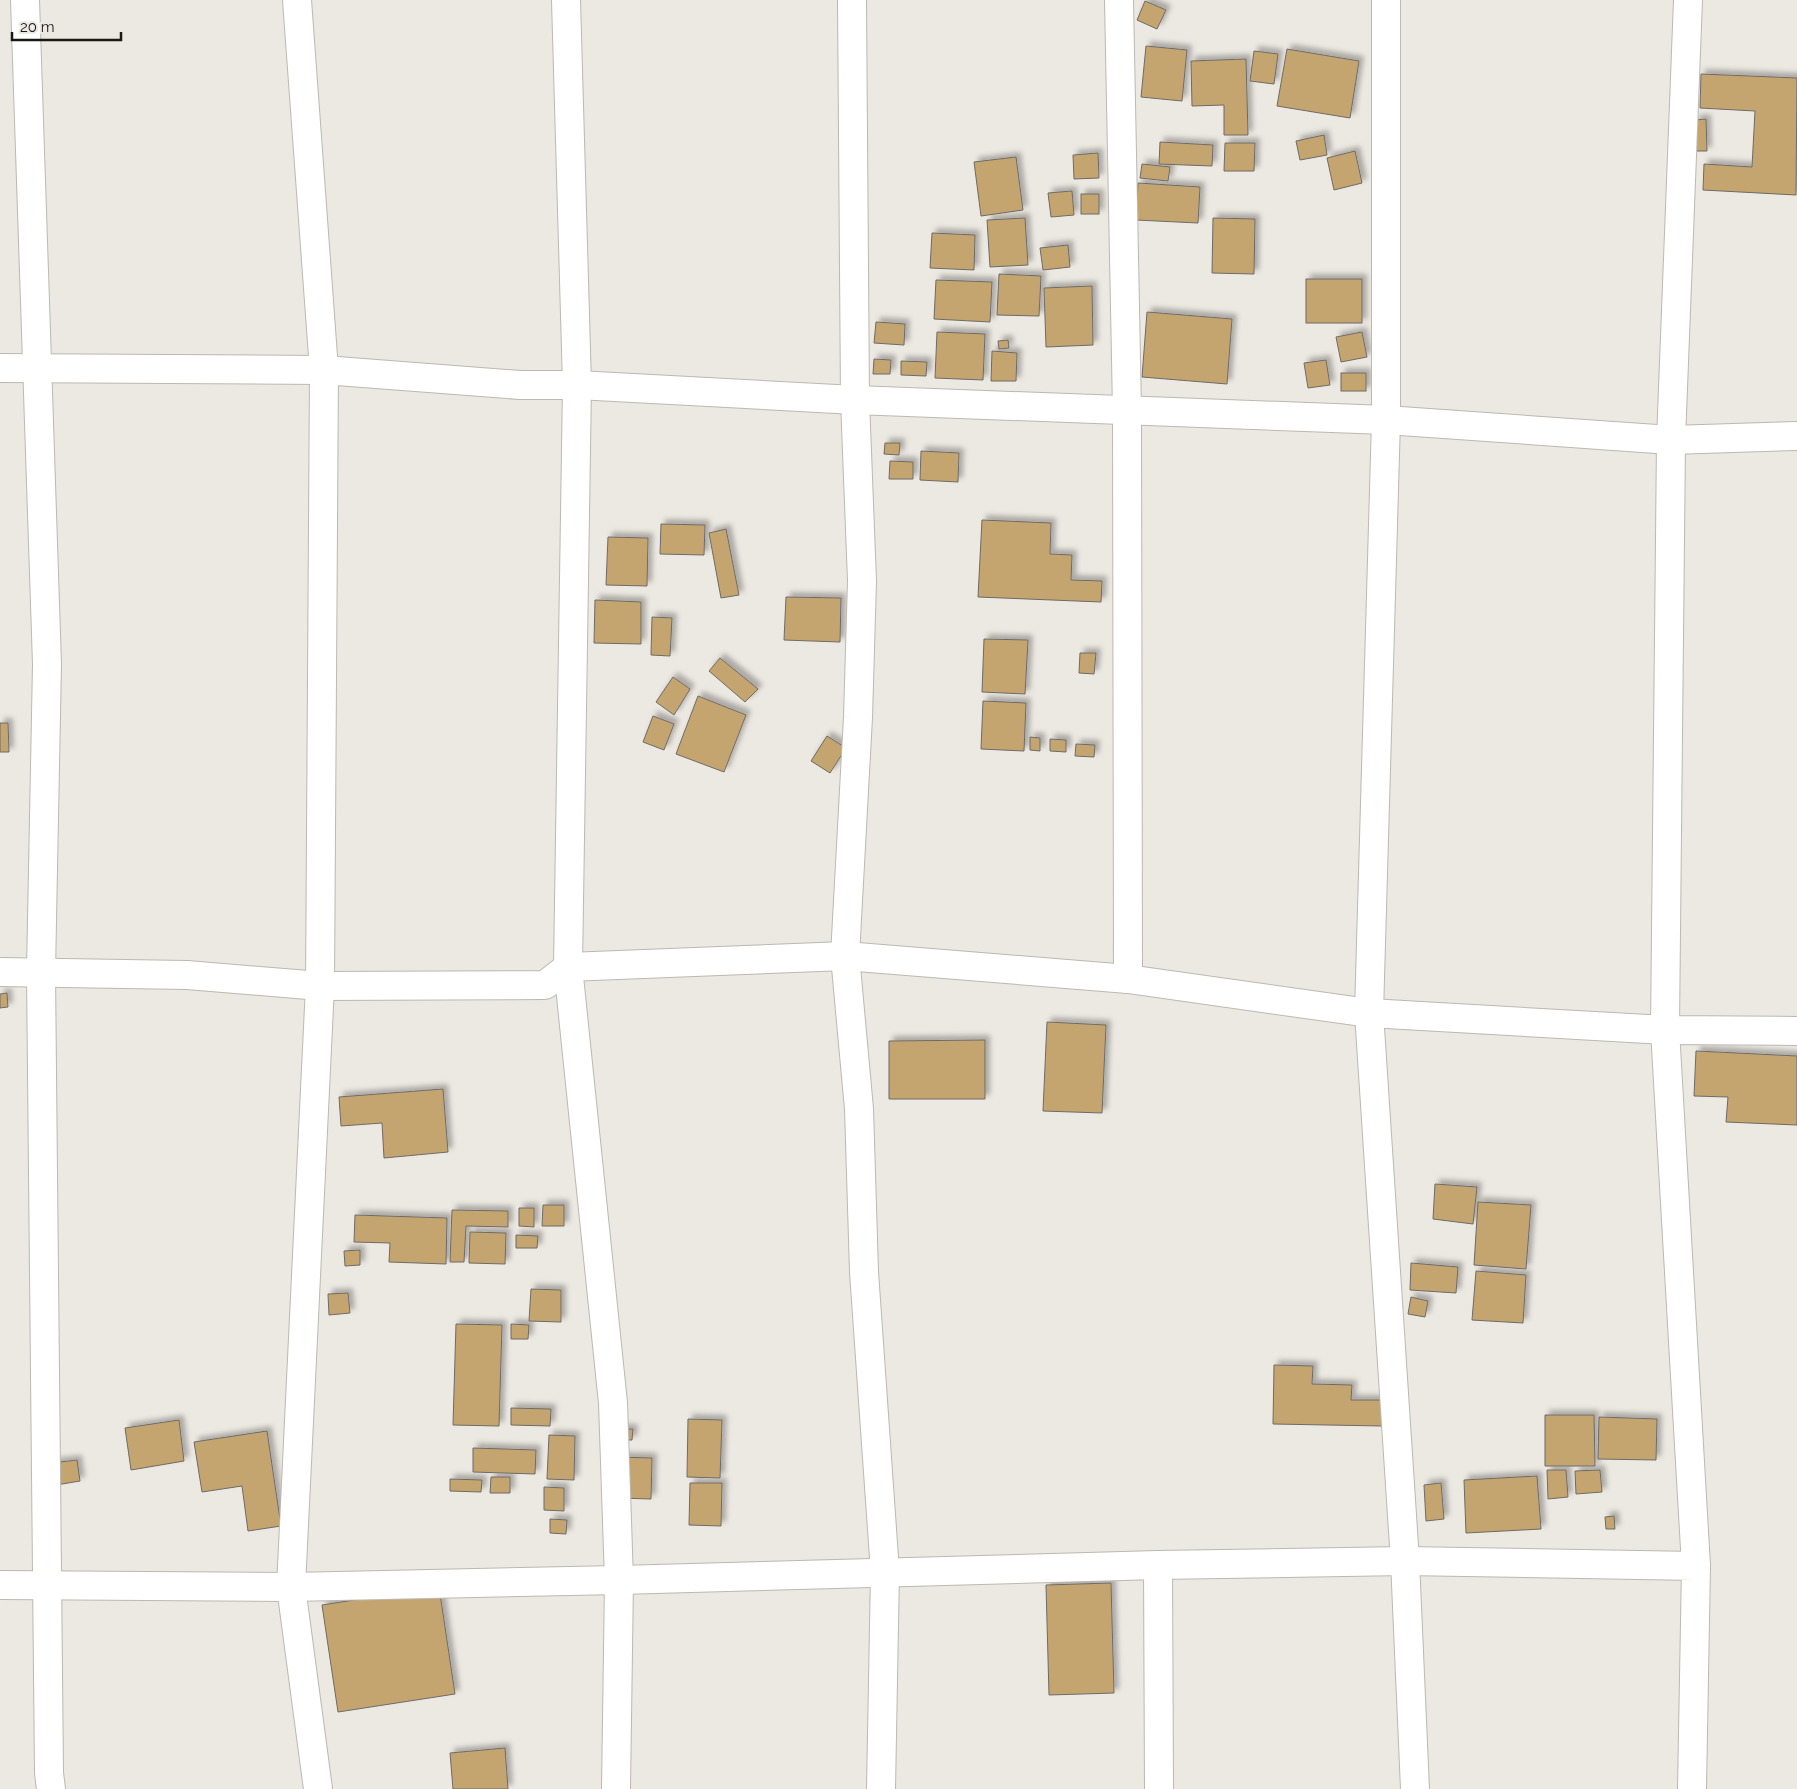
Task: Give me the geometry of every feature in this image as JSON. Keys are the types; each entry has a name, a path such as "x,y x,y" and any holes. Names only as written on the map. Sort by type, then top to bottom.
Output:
{"street":[{"path":"25,0 46,664 41,972 51,1789"},
{"path":"297,0 324,370 320,986 291,1587 318,1789"},
{"path":"566,0 578,385 568,967 613,1403 619,1580 616,1789"},
{"path":"852,0 855,400 862,581 858,717 845,956 858,1109 864,1272 885,1572 881,1789"},
{"path":"1119,0 1127,410 1128,979"},
{"path":"1386,0 1386,420 1369,1013 1405,1562 1415,1789"},
{"path":"1688,0 1671,440 1665,1030 1696,1566 1692,1789"},
{"path":"0,368 324,370 520,385 578,385 855,400 1386,420 1671,440 1797,436"},
{"path":"0,972 187,975 320,986 546,985 568,967 845,956 1128,979 1369,1013 1665,1030 1797,1030"},
{"path":"0,1585 291,1587 1158,1565 1405,1562 1696,1566"},
{"path":"1158,1565 1159,1789"}],"building":[{"path":"1145,1 1166,10 1157,29 1137,20"},
{"path":"1146,46 1187,50 1182,101 1141,97"},
{"path":"1287,49 1359,61 1350,118 1277,106"},
{"path":"1254,51 1278,54 1274,84 1250,81"},
{"path":"1246,59 1248,135 1224,135 1224,105 1192,106 1191,61"},
{"path":"1701,74 1797,78 1796,195 1703,190 1704,164 1752,167 1755,111 1700,108"},
{"path":"1706,119 1707,151 1696,151 1695,120"},
{"path":"1324,135 1327,155 1300,160 1296,141"},
{"path":"1160,142 1213,145 1212,166 1159,164"},
{"path":"1225,143 1255,143 1254,171 1224,171"},
{"path":"1355,151 1362,183 1334,190 1327,158"},
{"path":"1098,153 1099,178 1074,179 1073,155"},
{"path":"1016,157 1023,210 981,216 974,162"},
{"path":"1142,164 1170,167 1168,181 1140,178"},
{"path":"1138,183 1200,187 1198,223 1136,220"},
{"path":"1072,191 1074,215 1051,217 1048,193"},
{"path":"1081,194 1099,194 1099,214 1081,214"},
{"path":"1025,218 1028,265 990,267 987,220"},
{"path":"1213,218 1255,219 1254,274 1212,273"},
{"path":"932,233 975,235 974,270 930,268"},
{"path":"1068,245 1070,267 1043,270 1040,248"},
{"path":"999,274 1041,276 1039,316 997,315"},
{"path":"1306,279 1362,279 1362,323 1306,323"},
{"path":"936,280 992,282 990,322 934,319"},
{"path":"1092,286 1093,345 1046,347 1044,288"},
{"path":"1147,312 1232,319 1227,384 1142,377"},
{"path":"876,322 905,324 904,345 874,343"},
{"path":"937,332 985,334 983,380 935,378"},
{"path":"1362,332 1367,357 1341,362 1336,337"},
{"path":"1008,340 1009,348 999,349 998,341"},
{"path":"992,351 1017,353 1016,381 991,381"},
{"path":"874,359 891,360 890,374 873,374"},
{"path":"1326,360 1330,385 1308,388 1304,363"},
{"path":"901,361 927,362 926,376 901,375"},
{"path":"1341,373 1366,373 1366,391 1341,391"},
{"path":"885,443 900,443 899,455 884,454"},
{"path":"921,451 959,453 958,482 920,480"},
{"path":"890,461 913,462 913,479 889,479"},
{"path":"982,520 1051,523 1050,554 1072,555 1071,580 1102,581 1101,602 978,597"},
{"path":"661,524 705,525 704,555 660,554"},
{"path":"726,529 739,595 721,598 709,533"},
{"path":"608,537 648,538 647,586 606,585"},
{"path":"786,597 841,598 840,642 784,640"},
{"path":"595,600 641,602 641,644 594,643"},
{"path":"652,617 672,618 670,656 651,655"},
{"path":"984,639 1028,640 1025,694 982,692"},
{"path":"1080,653 1096,653 1094,674 1079,673"},
{"path":"720,658 758,689 745,702 709,671"},
{"path":"673,677 690,689 674,715 656,702"},
{"path":"698,696 746,715 724,772 676,754"},
{"path":"983,701 1026,703 1024,751 981,749"},
{"path":"653,716 674,724 664,750 643,742"},
{"path":"0,723 8,723 9,752 0,752"},
{"path":"827,736 846,748 830,773 811,761"},
{"path":"1030,737 1040,738 1040,751 1030,750"},
{"path":"1050,739 1066,740 1066,752 1050,751"},
{"path":"1076,744 1095,745 1094,757 1075,756"},
{"path":"7,993 8,1007 0,1008 0,994"},
{"path":"1047,1022 1106,1025 1102,1113 1043,1111"},
{"path":"985,1040 985,1099 889,1099 889,1041"},
{"path":"1696,1051 1797,1056 1797,1125 1726,1122 1728,1097 1694,1096"},
{"path":"443,1089 448,1152 384,1158 382,1123 341,1126 339,1097"},
{"path":"1435,1184 1477,1187 1473,1224 1433,1219"},
{"path":"1478,1202 1531,1205 1526,1269 1474,1265"},
{"path":"543,1205 564,1205 564,1226 542,1226"},
{"path":"519,1208 534,1208 534,1227 519,1226"},
{"path":"452,1210 508,1211 508,1227 466,1226 464,1262 450,1262"},
{"path":"355,1215 447,1218 446,1264 389,1262 390,1243 354,1242"},
{"path":"470,1232 506,1233 505,1264 469,1263"},
{"path":"516,1235 538,1236 537,1248 516,1248"},
{"path":"360,1250 360,1265 345,1266 344,1251"},
{"path":"1411,1263 1458,1267 1456,1293 1410,1290"},
{"path":"1476,1271 1526,1275 1523,1323 1472,1320"},
{"path":"531,1289 561,1290 561,1322 529,1321"},
{"path":"348,1293 350,1313 329,1315 328,1294"},
{"path":"1411,1297 1428,1301 1425,1317 1408,1314"},
{"path":"456,1324 502,1325 499,1426 453,1425"},
{"path":"511,1324 529,1325 528,1339 511,1339"},
{"path":"1274,1365 1313,1366 1312,1384 1352,1385 1351,1400 1382,1400 1382,1426 1273,1424"},
{"path":"511,1408 551,1409 550,1426 511,1425"},
{"path":"1545,1415 1594,1415 1595,1466 1545,1466"},
{"path":"1599,1417 1657,1419 1656,1460 1598,1459"},
{"path":"688,1419 722,1420 720,1478 687,1477"},
{"path":"179,1420 184,1461 131,1470 125,1428"},
{"path":"616,1429 633,1429 632,1440 616,1440"},
{"path":"267,1431 281,1526 248,1531 242,1486 202,1492 194,1442"},
{"path":"549,1435 575,1436 574,1480 547,1479"},
{"path":"473,1448 536,1450 535,1474 473,1472"},
{"path":"618,1457 652,1458 651,1499 617,1498"},
{"path":"77,1460 80,1481 56,1485 52,1463"},
{"path":"1547,1470 1566,1470 1568,1497 1548,1499"},
{"path":"1600,1470 1602,1492 1576,1494 1575,1471"},
{"path":"1537,1476 1541,1529 1466,1533 1464,1480"},
{"path":"491,1477 510,1477 510,1493 490,1493"},
{"path":"450,1479 482,1480 481,1492 450,1491"},
{"path":"690,1483 722,1483 721,1526 689,1525"},
{"path":"1441,1483 1444,1519 1426,1521 1424,1485"},
{"path":"544,1487 564,1488 564,1511 544,1510"},
{"path":"1614,1516 1615,1529 1606,1529 1605,1517"},
{"path":"550,1519 567,1520 566,1534 550,1533"},
{"path":"1111,1583 1114,1693 1049,1695 1046,1585"},
{"path":"439,1587 455,1694 338,1712 322,1605"},
{"path":"505,1748 508,1789 453,1789 450,1753"}]}
